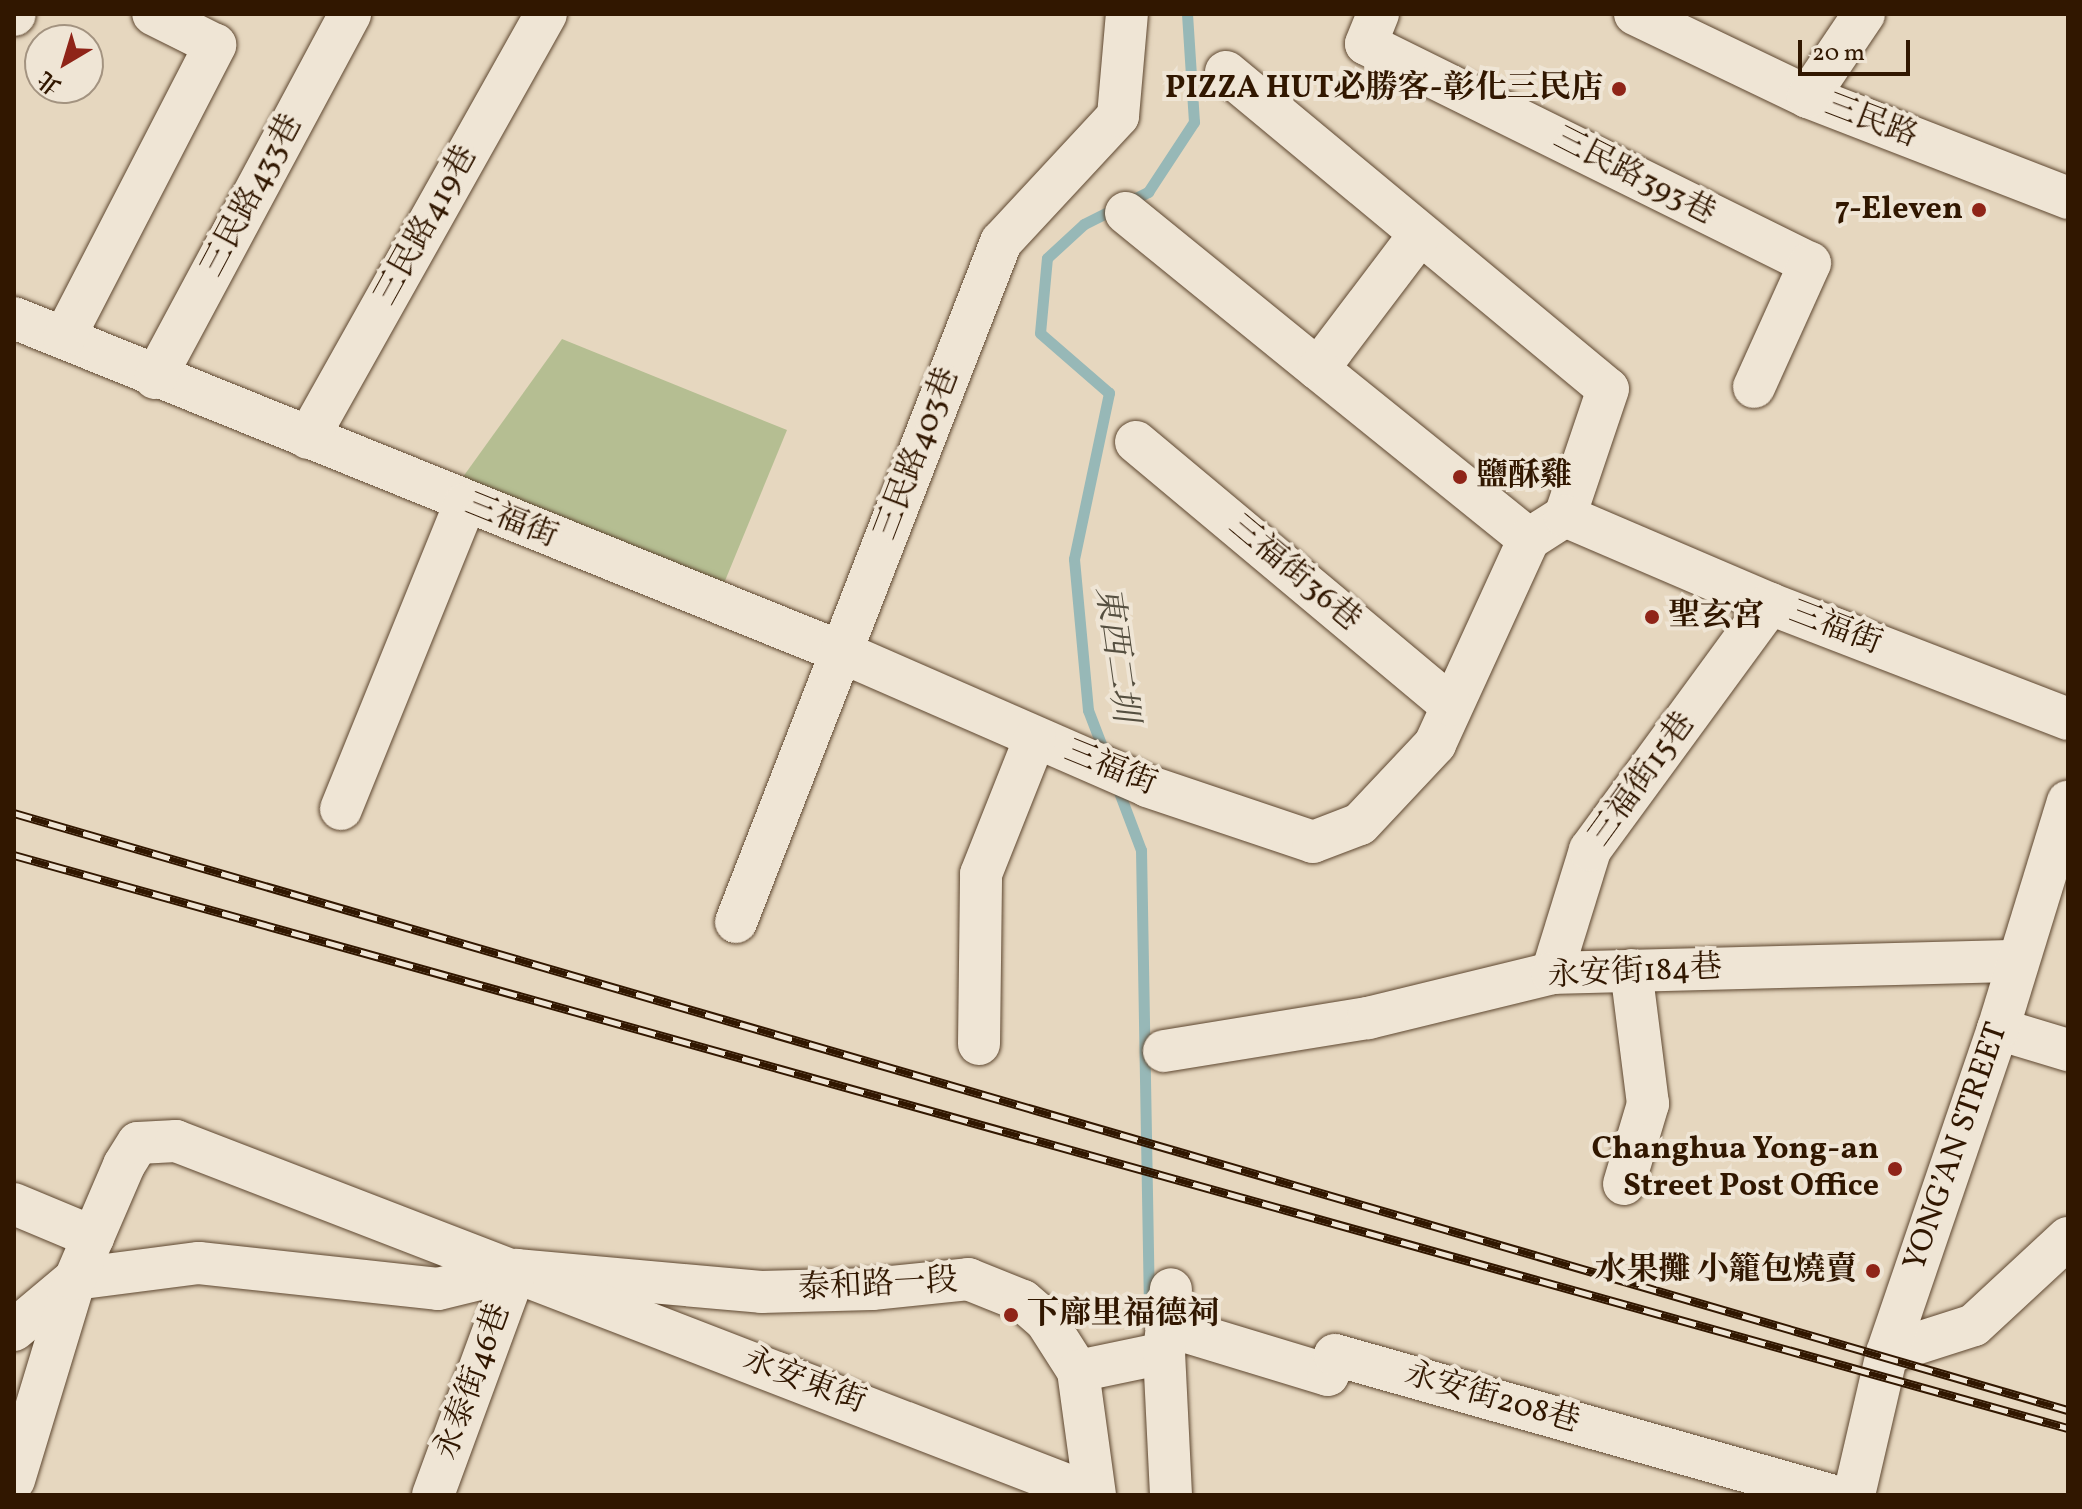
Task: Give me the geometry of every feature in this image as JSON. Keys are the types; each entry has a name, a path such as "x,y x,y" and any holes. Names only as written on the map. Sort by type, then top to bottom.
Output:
{"street":[{"path":"64,338 215,45 153,14"},
{"name":"三民路433巷","path":"155,378 350,14"},
{"name":"三民路419巷","path":"308,438 546,14"},
{"name":"三民路403巷","path":"736,922 1001,242 1118,116 1127,14"},
{"name":"三民路393巷","path":"1378,14 1366,44 1810,263 1754,387"},
{"name":"三民路","path":"1635,14 1808,97 2068,198"},
{"path":"1808,97 1864,14"},
{"path":"1126,213 1529,539 1565,516 1608,389 1226,72"},
{"path":"1318,369 1420,234"},
{"name":"三福街","path":"14,318 465,504 841,652 1147,786 1313,842 1360,824 1435,744 1529,539"},
{"name":"三福街36巷","path":"1136,442 1451,705"},
{"path":"341,809 465,504"},
{"name":"三福街","path":"1565,516 1770,604 2068,719"},
{"name":"三福街15巷","path":"1552,973 1590,850 1770,604"},
{"path":"979,1044 981,874 1035,738"},
{"name":"YONG’AN STREET","path":"1854,1495 1887,1353 1998,1029 2068,802"},
{"name":"永安街184巷","path":"1164,1051 1368,1018 1552,973 2018,961"},
{"path":"1624,1184 1648,1104 1631,970"},
{"path":"1998,1029 2068,1050"},
{"name":"泰和路一段","path":"14,1480 75,1279 93,1237 138,1143 176,1141 516,1270 761,1292 872,1289 968,1279 1023,1301 1046,1321 1078,1371 1094,1495"},
{"path":"14,1204 93,1237"},
{"path":"1887,1353 1974,1325 2068,1238"},
{"name":"泰和路一段","path":"14,1330 75,1279 199,1263 438,1289 516,1270"},
{"name":"永泰街46巷","path":"433,1495 516,1270"},
{"name":"永安東街","path":"516,1270 1094,1495"},
{"path":"1078,1371 1168,1323 1171,1495"},
{"name":"永安街208巷","path":"1168,1323 1328,1375 1335,1355 1830,1495"}],"green space":[{"path":"562,339 787,430 720,593 455,488"}],"waterway":[{"name":"東西二圳","path":"1106,757 1088,710 1074,559 1109,393 1040,333 1047,258 1084,224 1148,192 1194,122 1187,14"},
{"name":"東西二圳","path":"1116,784 1141,850 1149,1314"}],"railway":[{"path":"14,813 2068,1410"},
{"path":"14,855 2068,1428"}],"place":[{"name":"PIZZA HUT必勝客-彰化三民店","path":"1619,89"},
{"name":"7-Eleven","path":"1979,210"},
{"name":"鹽酥雞","path":"1460,477"},
{"name":"聖玄宮","path":"1652,617"},
{"name":"Changhua Yong-an Street Post Office","path":"1895,1169"},
{"name":"水果攤 小籠包燒賣","path":"1873,1271"},
{"name":"下廍里福德祠","path":"1011,1315"}]}
